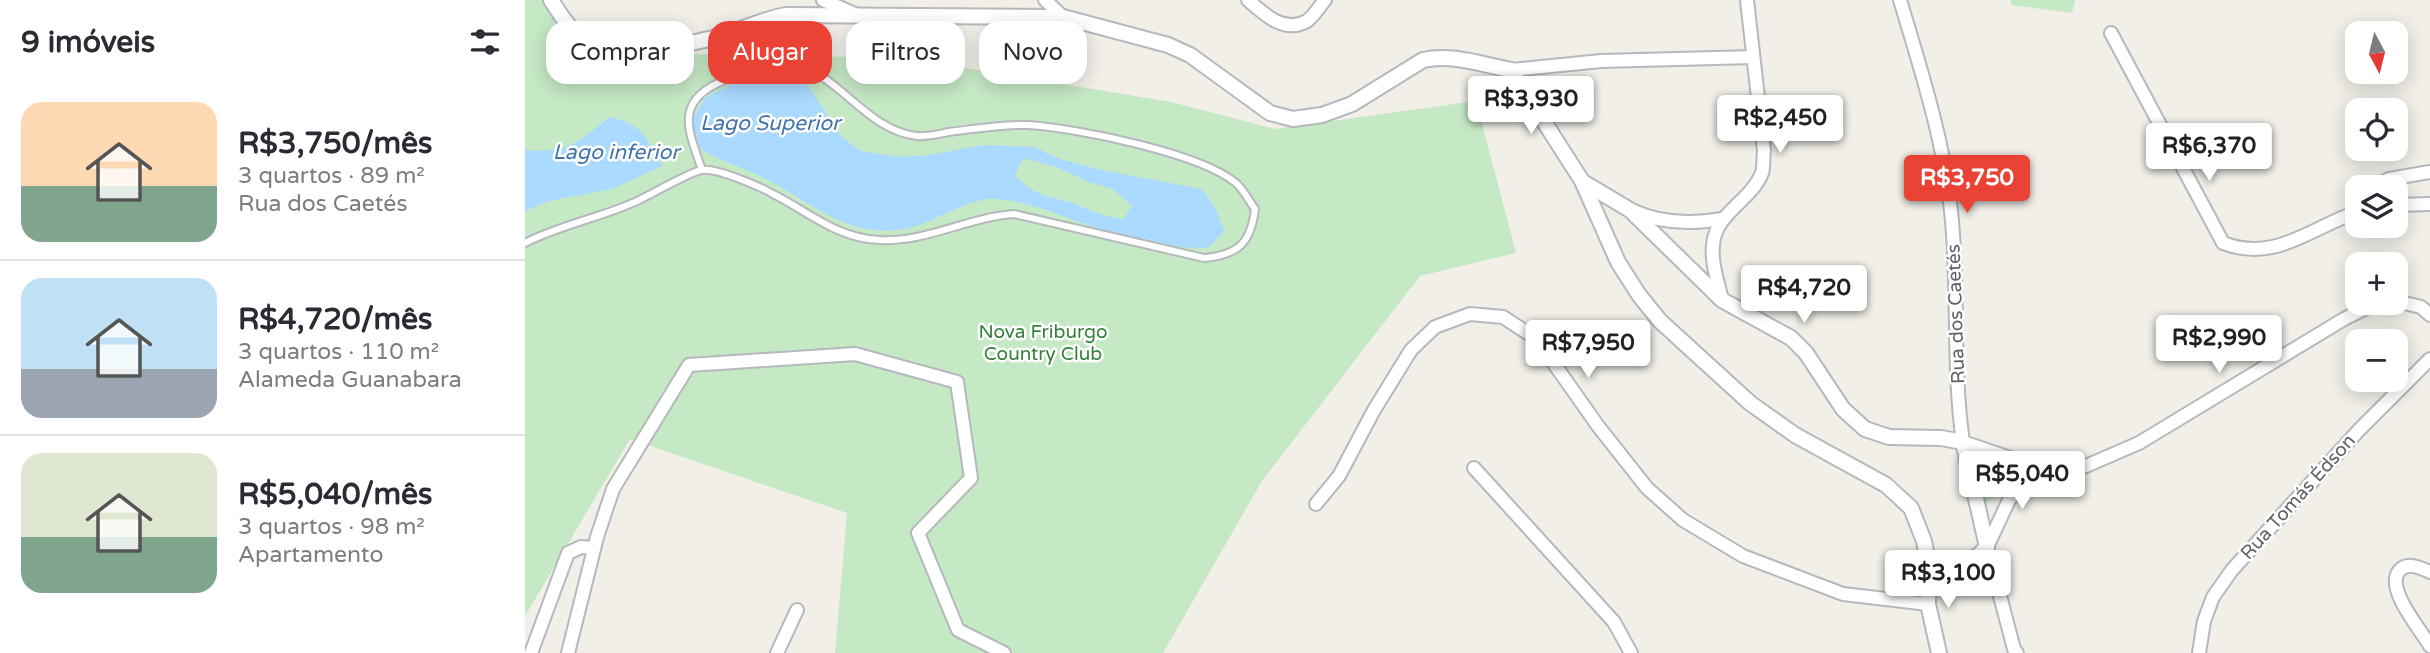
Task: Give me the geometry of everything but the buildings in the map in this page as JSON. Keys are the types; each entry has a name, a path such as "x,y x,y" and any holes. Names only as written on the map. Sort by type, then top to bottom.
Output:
{"street":[{"path":"551,0 578,35 616,47 668,47 711,39 763,19 786,15 964,18 1063,16 1168,45 1190,55 1270,113 1293,118 1322,115 1352,104 1423,60 1434,57 1511,70 1601,61 1753,57"},
{"path":"823,0 858,15"},
{"path":"1045,0 1063,16"},
{"path":"1248,0 1274,22 1292,25 1307,21 1325,0"},
{"path":"1722,300 1712,258 1715,232 1722,219 1750,191 1762,173 1763,139 1747,0"},
{"name":"Rua dos Caetés","path":"1900,0 1939,136 1953,232 1959,410 1963,442 1987,547"},
{"path":"2111,33 2224,243 2238,248 2261,250 2279,246 2345,217"},
{"path":"1511,70 1582,181 1618,262 1660,321 1761,411 1795,435 1886,485 1911,508 1924,541 1929,568 1928,604 1939,653"},
{"path":"2408,176 2430,172"},
{"path":"1582,181 1648,218 1695,222 1722,219"},
{"path":"2408,205 2430,204"},
{"path":"1630,210 1722,300 1791,338 1806,353 1843,410 1865,429 1889,437 1941,438 1963,442 2057,474"},
{"path":"2408,304 2421,307 2430,315"},
{"path":"1316,504 1339,476 1374,410 1411,350 1436,327 1470,314 1503,317 1529,334 1543,348 1598,426 1639,477 1683,520 1743,556 1843,594 1928,604"},
{"path":"1929,568 1947,569 1973,562 1987,547 2005,507 2018,489 2035,480 2086,466 2139,443 2352,315"},
{"path":"568,653 594,548 613,489 689,365 855,354 957,382 971,478 918,533 958,630 1004,653"},
{"name":"Rua Tomás Édson","path":"2199,653 2204,621 2213,597 2231,570 2360,429 2430,359"},
{"path":"1473,468 1613,622 1631,653"},
{"path":"531,653 568,553 581,547 594,548"},
{"path":"1987,547 2017,653"},
{"path":"2430,572 2417,566 2405,567 2397,572 2395,581 2402,605 2430,646"},
{"path":"777,653 797,610"}],"lane":[{"path":"525,243 551,230 633,203 702,170 735,178 772,193 844,235 880,241 919,236 989,216 1014,214 1204,258 1221,257 1241,246 1253,230 1255,209 1237,184 1204,164 1097,135 1027,125 919,136 895,131 858,107 821,74 800,64 775,61 759,64 700,92 692,102 689,111 690,133 702,170"}],"green space":[{"name":"Nova Friburgo Country Club","path":"525,0 546,0 562,21 546,21 546,84 694,84 694,54 708,54 708,84 832,84 832,57 846,57 846,84 965,84 965,68 979,70 979,84 1063,84 1171,102 1275,129 1476,101 1516,253 1420,276 1262,481 1163,653 835,653 847,513 630,439 525,616"},
{"path":"2011,0 2075,0 2072,13 2011,5"},
{"path":"1976,457 2033,470 1983,505"}],"water":[{"name":"Lago Superior","path":"732,84 806,84 841,136 860,151 898,157 928,155 984,145 1035,147 1060,159 1101,170 1202,189 1216,210 1224,231 1208,248 1168,245 1116,234 1023,203 995,199 985,199 963,206 909,228 887,231 867,229 830,216 758,175 700,148 692,120 705,98","holes":["1023,158 1056,167 1089,182 1113,189 1132,206 1123,219 1105,216 1038,193 1015,175"]},
{"name":"Lago inferior","path":"609,117 637,128 662,166 612,189 549,201 525,211 525,150 562,148 580,140"}]}
